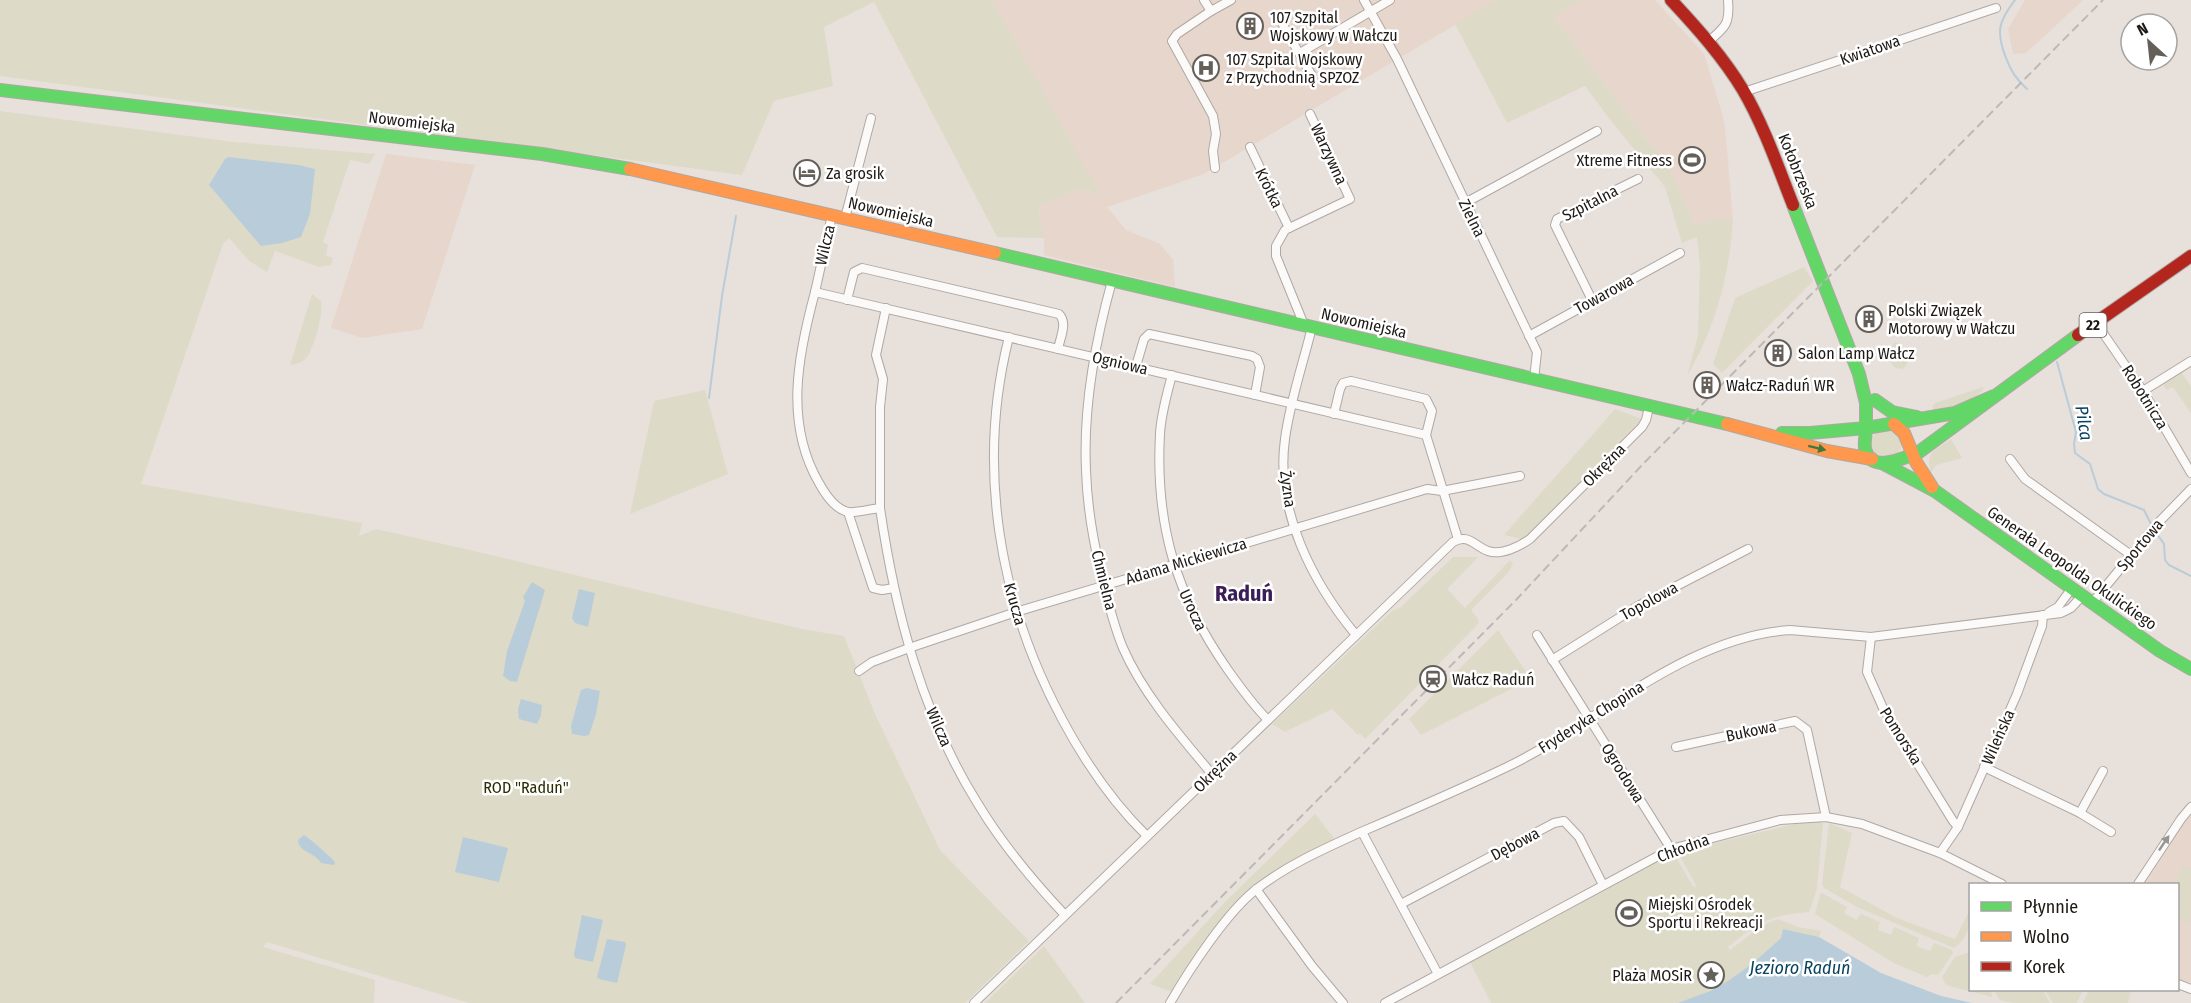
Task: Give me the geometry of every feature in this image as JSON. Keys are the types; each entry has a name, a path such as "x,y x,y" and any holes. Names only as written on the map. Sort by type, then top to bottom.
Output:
{"street":[{"path":"1204,0 1211,12"},
{"path":"1215,168 1213,151 1216,134 1212,116 1172,41 1177,34 1231,0"},
{"name":"Zielna","path":"1364,0 1397,59 1537,352 1534,379"},
{"path":"1300,53 1390,0"},
{"name":"Kołobrzeska","path":"1671,0 1709,41 1743,93 1766,137 1859,374 1866,403 1866,428"},
{"path":"1709,41 1727,25 1728,0"},
{"name":"Kwiatowa","path":"1743,93 1996,8"},
{"path":"1283,25 1312,76"},
{"name":"Nowomiejska","path":"0,90 542,154 641,171 1763,432 1827,451 1877,461"},
{"name":"Warzywna","path":"1289,228 1350,199 1310,114"},
{"name":"Wilcza","path":"848,512 836,506 822,489 812,471 800,430 797,373 814,292 871,118"},
{"path":"1465,203 1597,131"},
{"name":"Krótka","path":"1250,147 1289,228"},
{"name":"Szpitalna","path":"1592,300 1555,225 1557,219 1638,179"},
{"path":"1289,228 1285,230 1276,246 1276,256 1308,326"},
{"name":"Towarowa","path":"1529,336 1680,253"},
{"name":"22","path":"1866,428 1955,413 1995,396 2191,256"},
{"path":"847,300 854,272 857,268 862,268 1059,314 1063,317 1064,322 1058,349"},
{"name":"Chmielna","path":"1112,281 1095,346 1085,434 1086,471 1095,544 1104,586 1123,648 1135,671 1182,738 1212,774"},
{"name":"Ogniowa","path":"814,292 1426,435"},
{"name":"Wilcza","path":"886,308 876,356 884,379 880,407 880,508 894,588 909,648 932,713 968,789 999,834 1065,915"},
{"name":"Robotnicza","path":"2096,323 2143,391 2191,473"},
{"name":"Żyzna","path":"1308,326 1285,439 1284,462 1287,491 1294,528 1317,580 1356,635"},
{"path":"1136,366 1144,339 1149,334 1252,356 1257,359 1260,367 1255,395"},
{"name":"Krucza","path":"1009,337 999,392 993,461 998,531 1016,612 1049,694 1080,754 1096,778 1147,836"},
{"path":"2143,391 2191,361"},
{"name":"Kołobrzeska","path":"1859,374 1875,400 1894,424"},
{"name":"Urocza","path":"1172,375 1160,432 1160,468 1163,512 1173,565 1200,629 1230,674 1268,720"},
{"path":"1334,414 1343,383 1351,381 1426,399 1432,411 1426,435 1458,539"},
{"path":"1866,428 1865,448 1877,461 1892,463 1924,449 1995,396"},
{"path":"1875,400 1884,408 1897,414 1933,418"},
{"name":"Okrężna","path":"974,1003 1458,539 1470,539 1488,551 1495,552 1515,547 1530,539 1642,427 1649,407"},
{"path":"1894,424 1904,433 1912,455"},
{"name":"Nowomiejska","path":"1763,432 1810,434 1866,428"},
{"name":"Generała Leopolda Okulickiego","path":"1912,455 1935,491"},
{"path":"2010,459 2025,479 2131,555"},
{"name":"Generała Leopolda Okulickiego","path":"1877,461 1935,491 2160,651 2191,669"},
{"name":"Adama Mickiewicza","path":"859,671 872,662 909,648 1016,612 1294,528 1427,489 1442,491 1520,476"},
{"name":"Sportowa","path":"2045,614 2082,596 2131,555 2191,489"},
{"path":"880,508 848,512 873,588 878,590 894,588"},
{"name":"Topolowa","path":"1552,660 1638,606 1748,549"},
{"name":"Fryderyka Chopina","path":"1170,1003 1198,959 1239,905 1256,889 1284,869 1513,764 1652,680 1708,651 1751,634 1790,630 1870,637 2045,614"},
{"name":"Wileńska","path":"1940,853 1958,826 2017,694 2045,614"},
{"name":"Ogrodowa","path":"1537,635 1671,849"},
{"name":"Pomorska","path":"1870,637 1867,672 1883,708 1958,826"},
{"name":"Bukowa","path":"1676,747 1795,721 1807,730 1826,816"},
{"path":"1984,767 2080,813 2111,832"},
{"path":"2080,813 2103,771"},
{"path":"2139,883 2191,807"},
{"name":"Chłodna","path":"1385,1003 1671,849 1685,843 1780,820 1826,816 1862,824 1940,853 1998,883"},
{"name":"Dębowa","path":"1401,904 1554,823 1564,821 1579,837 1603,885"},
{"path":"1362,832 1438,974"},
{"path":"1256,889 1312,966 1343,1003"}],"shaded area":[{"name":"107 Szpital Wojskowy z Przychodnią SPZOZ","path":"992,0 1497,0 1204,174 1107,207 1126,230 1160,244 1173,260 1175,287 1044,255 1044,238 1038,206 1082,188 1099,195"},
{"path":"1580,0 1655,0 1704,54 1725,128 1733,220 1712,220 1694,226 1689,210 1665,160 1644,137 1553,17"},
{"path":"2025,0 2083,0 2026,53 2013,54 2008,29"},
{"path":"386,154 475,165 422,329 362,338 331,328"},
{"path":"2191,815 2191,983 2179,979 2179,883 2146,883"}],"green space":[{"path":"0,0 992,0 1100,195 1082,188 1038,206 1044,238 997,237 874,2 824,27 833,86 774,101 742,175 0,76"},
{"path":"1497,0 1580,0 1553,17 1644,137 1665,160 1689,210 1694,226 1712,220 1733,220 1728,261 1719,301 1706,339 1687,376 1698,336 1700,266 1697,237 1682,243 1665,187 1585,86 1507,123 1455,24"},
{"name":"ROD \"Raduń\"","path":"0,111 234,142 375,154 369,164 350,160 323,242 328,245 326,255 333,258 331,265 319,267 275,251 267,272 249,261 229,238 223,244 141,484 362,523 359,536 376,529 802,629 844,636 875,714 940,850 1029,941 965,1003 469,1003 267,942 263,947 375,980 374,1003 0,1003"},
{"path":"1804,267 1813,281 1722,373 1713,364 1735,298"},
{"path":"312,294 321,301 322,306 315,338 307,357 297,364 290,365"},
{"path":"1895,342 1903,347 1907,357 1907,364 1903,369 1895,368 1888,358 1887,351"},
{"path":"2181,372 2191,386 2191,413 2173,387 2167,390 2164,387 2164,383"},
{"path":"1983,387 1982,391 1965,403 1935,412 1932,406 1935,403"},
{"path":"705,390 728,474 630,514 654,401"},
{"path":"1615,409 1642,419 1525,540 1504,535"},
{"path":"1890,430 1901,439 1900,449 1891,455 1884,456 1875,453 1870,441 1876,433"},
{"path":"1951,439 1962,458 1936,465 1931,473 1930,456"},
{"path":"1453,557 1478,557 1447,589 1465,608 1510,560 1513,564 1508,573 1471,610 1479,623 1365,739 1332,709 1285,732 1272,724 1392,611 1401,607"},
{"path":"1498,630 1531,679 1421,735 1409,719"},
{"path":"1315,814 1334,838 1332,845 1256,889 1199,959 1176,993 1150,984 1223,904"},
{"name":"Miejski Ośrodek Sportu i Rekreacji","path":"1807,821 1823,823 1817,889 1809,912 1765,921 1728,947 1730,950 1761,926 1778,919 1798,927 1821,931 1819,937 1783,929 1781,938 1753,963 1724,984 1682,1003 1491,1003 1468,958 1671,849 1694,888 1696,885 1680,856 1686,850"},
{"path":"1829,823 1852,833 1840,887 1899,919 1955,939 1969,911 1969,926 1963,940 1954,948 1859,908 1824,888 1822,884"},
{"path":"2181,867 2191,869 2190,923 2179,919 2179,883 2176,883"},
{"path":"1822,893 1847,907 1844,913 1856,920 1861,914 1880,922 1878,930 1891,935 1894,927 1919,938 1916,946 1930,951 1934,943 1952,950 1953,953 1938,975 1932,974 1927,977 1894,963 1815,914"},
{"path":"1044,946 1085,1003 985,1003"},
{"path":"1969,952 1969,991 1946,985 1942,977 1955,957"},
{"path":"1969,991 1991,991 1992,997"},
{"path":"1995,991 2044,991 2050,1003 2013,1003 2000,1000"},
{"path":"2046,991 2083,991 2077,1003 2053,1003"},
{"path":"2089,991 2131,991 2128,1003 2083,1003"}],"water":[{"path":"228,157 315,169 310,214 301,237 261,246 209,185"},
{"path":"532,582 545,590 517,682 510,681 503,676 507,651 525,601 523,597"},
{"path":"579,589 595,593 588,627 575,623 572,618"},
{"path":"587,688 600,691 596,714 589,735 572,734 571,726 581,690"},
{"path":"521,699 542,705 537,724 519,719 518,709"},
{"path":"304,835 335,862 334,865 321,863 301,848 298,840"},
{"path":"463,837 508,848 499,882 455,872"},
{"path":"582,915 603,920 593,962 575,958 574,954"},
{"name":"Jezioro Raduń","path":"1783,929 1819,937 1881,973 1941,996 1972,1003 1678,1003 1710,991 1728,981 1781,938"},
{"path":"607,939 625,942 626,945 617,983 597,977"}],"waterway":[{"name":"Pilca","path":"2015,0 2002,21 2000,34 2012,71 2027,89"},
{"path":"709,398 722,296 736,216"},
{"name":"Pilca","path":"2057,362 2076,432 2075,453 2090,464 2098,489 2104,494 2144,510 2152,526"},
{"name":"Pilca","path":"2155,531 2164,544 2165,560 2169,565 2191,576"}],"railway":[{"path":"1116,1003 1516,600 1644,463 2103,0"}],"traffic: fast":[{"path":"0,90 542,154 630,169"},
{"path":"1782,433 1866,428 1866,403 1859,374 1793,205"},
{"path":"995,253 1727,424"},
{"path":"1994,396 1955,413 1866,428 1865,448 1868,456 1881,463 1919,452 2078,335"},
{"path":"1875,400 1892,412 1917,417"},
{"path":"1882,463 1935,491 2160,651 2191,669"}],"traffic: slow":[{"path":"630,169 995,253"},
{"path":"1727,424 1827,451 1872,459"},
{"path":"1894,424 1904,433 1916,462 1932,487"}],"traffic: jam":[{"path":"1671,0 1710,44 1743,90 1764,132 1793,205"},
{"path":"2078,335 2191,256"}],"place":[{"name":"107 Szpital Wojskowy w Wałczu","path":"1250,26"},
{"name":"107 Szpital Wojskowy z Przychodnią SPZOZ","path":"1206,68"},
{"name":"Xtreme Fitness","path":"1692,160"},
{"name":"Za grosik","path":"807,173"},
{"name":"Polski Związek Motorowy w Wałczu","path":"1869,319"},
{"name":"Salon Lamp Wałcz","path":"1778,353"},
{"name":"Wałcz-Raduń WR","path":"1707,385"},
{"name":"Wałcz Raduń","path":"1433,679"},
{"name":"Miejski Ośrodek Sportu i Rekreacji","path":"1629,913"},
{"name":"Plaża MOSiR","path":"1711,975"}],"district":[{"name":"Raduń","path":"1244,593"}]}
